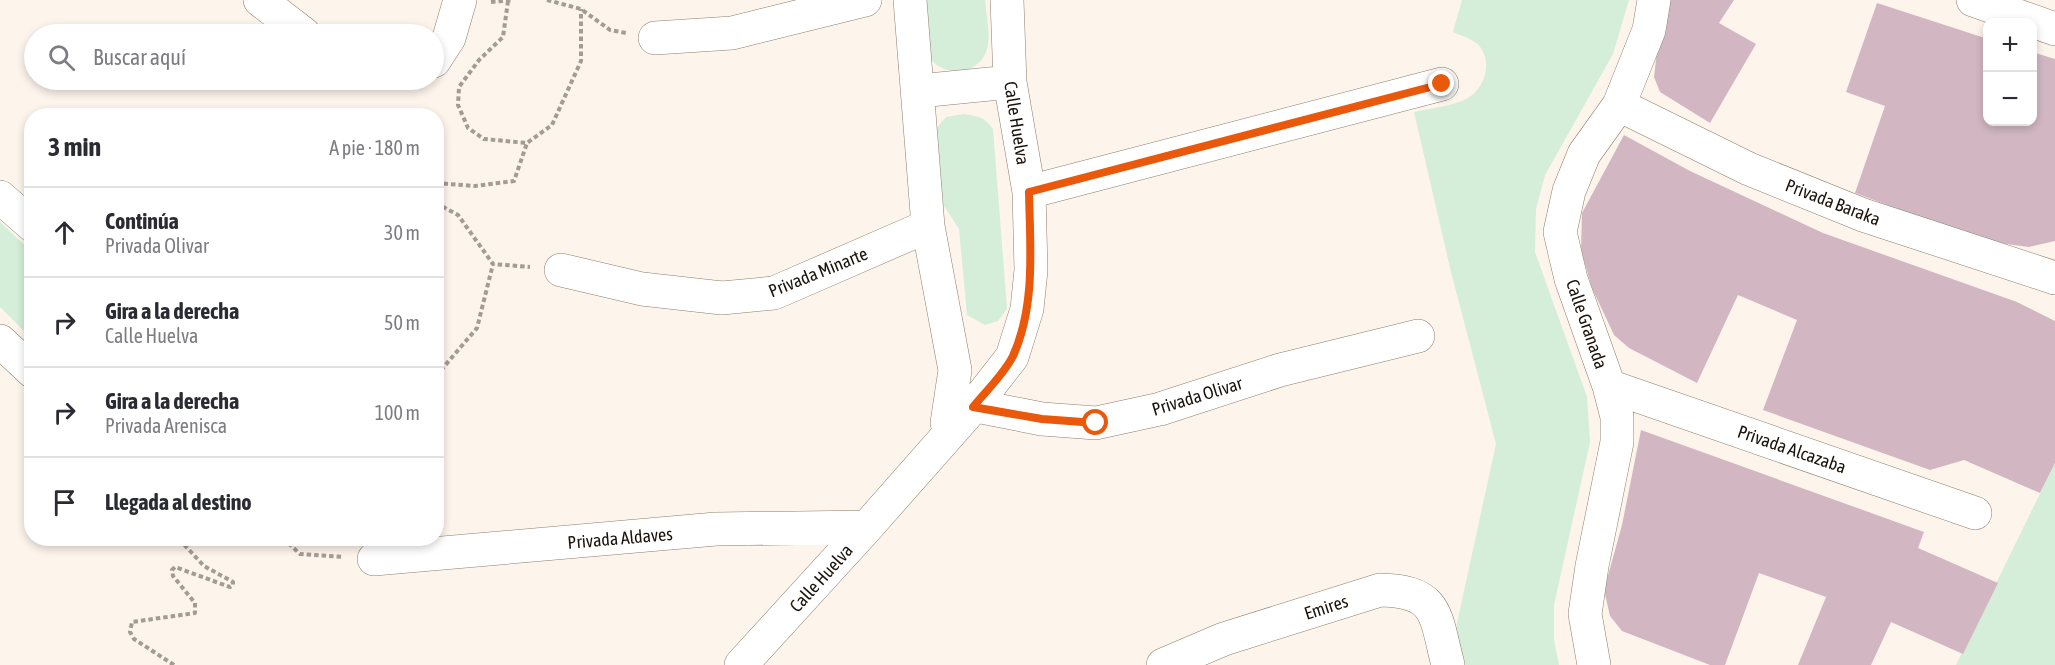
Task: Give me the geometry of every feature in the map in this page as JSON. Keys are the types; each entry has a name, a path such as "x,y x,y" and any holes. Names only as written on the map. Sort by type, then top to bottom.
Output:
{"street":[{"path":"260,0 291,24"},
{"path":"444,45 460,0"},
{"path":"655,38 732,33 865,0"},
{"name":"Calle Huelva","path":"910,0 928,226 961,403"},
{"name":"Calle Huelva","path":"741,665 867,528 946,434 961,403 1012,357 1027,309 1031,270 1029,192 1010,82 1007,0"},
{"name":"Calle Granada","path":"1592,659 1586,614 1587,602 1617,442 1617,417 1609,386 1571,279 1560,232 1569,191 1584,154 1619,105 1649,30 1654,0"},
{"path":"1973,0 2055,29"},
{"path":"919,92 1010,82"},
{"path":"1029,192 1442,84"},
{"name":"Privada Baraka","path":"1619,105 1749,169 1863,215 2055,278"},
{"path":"0,196 24,218"},
{"name":"Privada Minarte","path":"561,270 642,289 722,298 774,293 928,226"},
{"name":"Privada Olivar","path":"961,403 1042,419 1096,423 1160,409 1280,370 1418,336"},
{"path":"0,340 24,363"},
{"name":"Privada Alcazaba","path":"1609,386 1975,513"},
{"name":"Privada Aldaves","path":"374,559 716,530 867,528"},
{"name":"Emires","path":"1164,665 1224,639 1380,590 1404,590 1426,601 1437,623 1448,665"},
{"path":"1592,659 1622,665"}],"path":[{"path":"488,0 493,2 513,0"},
{"path":"547,0 581,9 610,30 655,38"},
{"path":"508,1 503,37 479,60 459,87 458,105 468,128 484,139 527,143"},
{"path":"444,184 475,186 514,181 527,143 552,125 581,61 581,9"},
{"path":"444,207 458,215 493,264 561,270"},
{"path":"444,367 477,328 493,264"},
{"path":"174,665 134,639 130,632 132,621 195,613 195,603 173,576 172,570 176,567 215,583 230,587 233,585 233,582 204,566 185,546"},
{"path":"292,546 300,554 374,559"}],"green space":[{"path":"923,0 985,0 989,40 981,60 966,70 957,71 948,70 932,60 924,40"},
{"path":"1462,0 1629,0 1613,54 1545,175 1536,209 1535,252 1587,397 1590,442 1554,605 1554,640 1559,665 1459,665 1454,637 1496,444 1451,272 1414,112 1450,105 1468,98 1474,94 1485,76 1486,62 1479,45 1453,32"},
{"path":"963,114 980,118 993,129 1007,309 998,321 985,325 967,315 959,229 942,203 936,129 946,117"},
{"path":"0,222 24,244 24,331 0,307"},
{"path":"2055,463 2055,665 1956,665"}],"building":[{"path":"1663,0 1734,0 1719,23 1756,44 1710,123 1660,92 1654,77"},
{"path":"1877,3 1983,37 1983,126 2037,126 2037,54 2055,59 2055,241 2029,247 1984,241 1855,193 1885,106 1846,92"},
{"path":"1624,135 1690,171 1823,233 2017,302 2055,321 2055,463 2040,493 1964,460 1930,470 1763,410 1797,320 1738,295 1697,383 1629,348 1614,335 1592,288 1581,250 1582,213"},
{"path":"1641,430 1924,532 1918,548 1998,583 1963,654 1891,622 1871,665 1798,665 1826,597 1759,573 1725,665 1710,665 1622,631 1610,616 1604,590 1622,525"}],"route":[{"path":"1096,423 1042,419 973,407 1012,357 1027,309 1031,270 1029,192 1442,84"}]}
